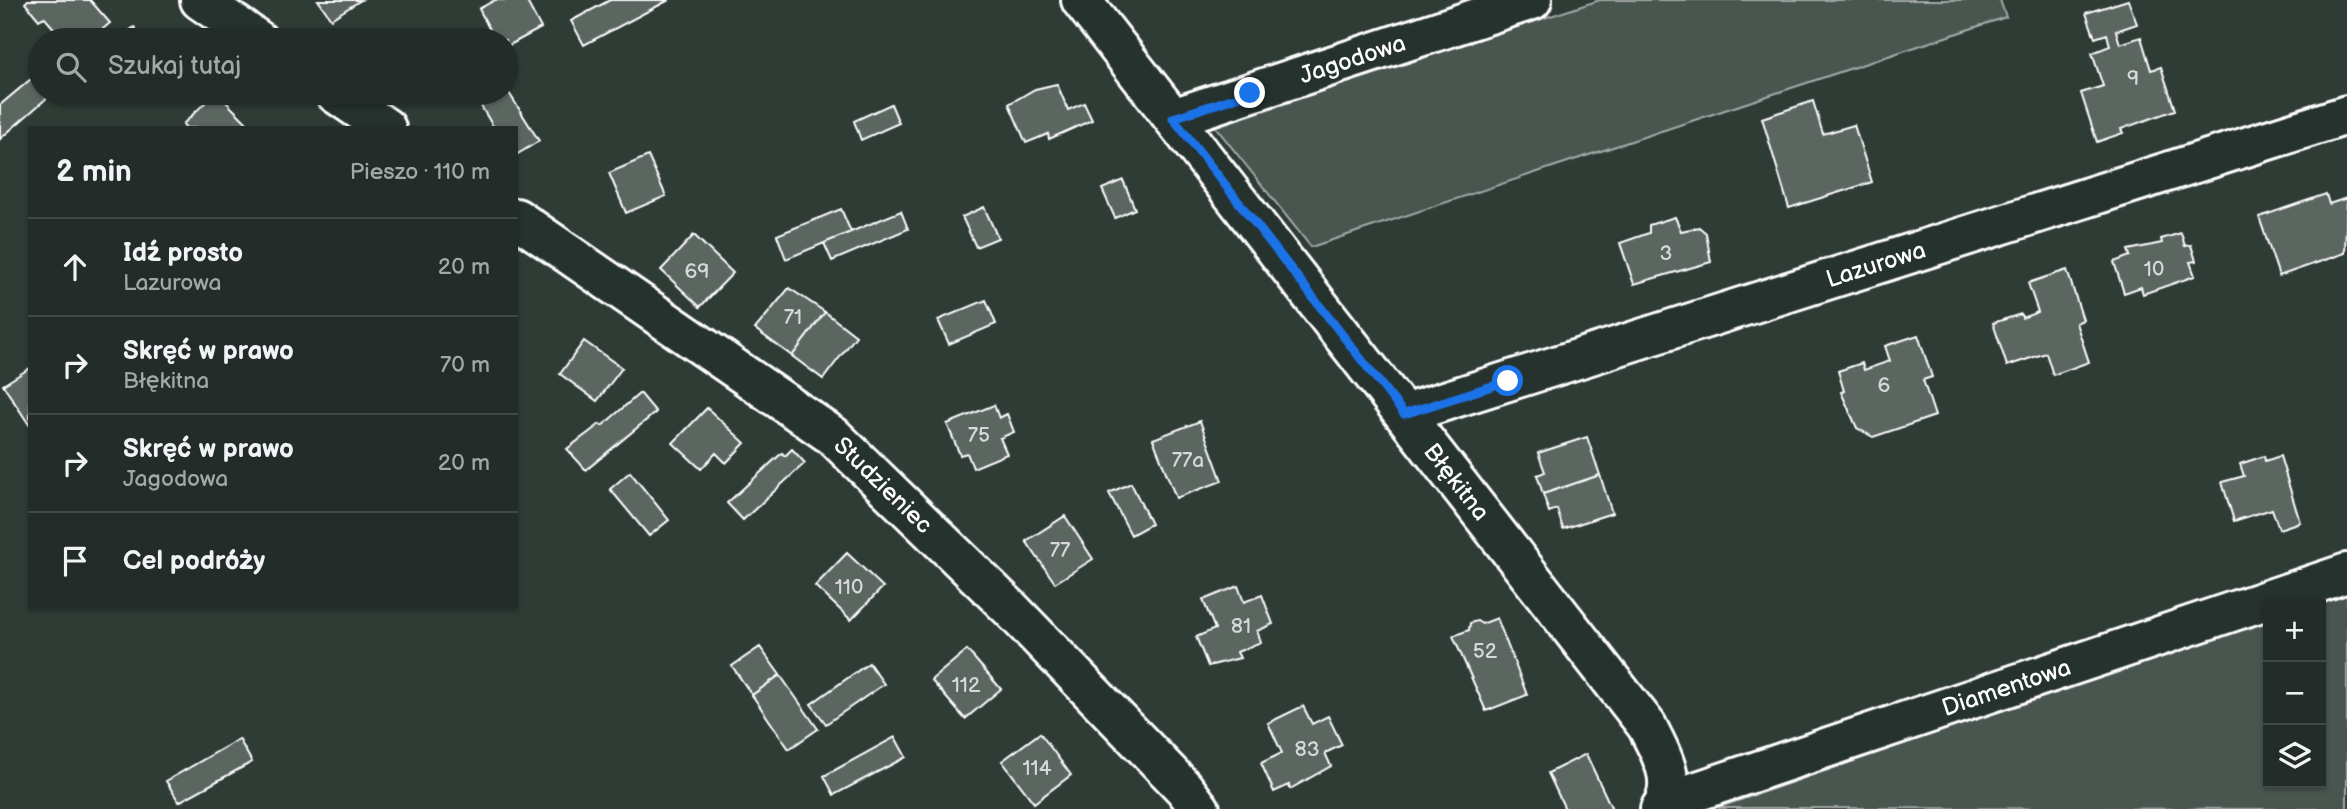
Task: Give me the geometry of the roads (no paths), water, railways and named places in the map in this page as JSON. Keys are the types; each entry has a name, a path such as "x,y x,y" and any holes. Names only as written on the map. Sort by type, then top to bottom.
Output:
{"street":[{"path":"200,0 241,28"},
{"name":"Błękitna","path":"1081,0 1647,726 1668,770 1662,806"},
{"name":"Jagodowa","path":"1173,118 1532,0"},
{"path":"352,105 383,126"},
{"name":"Lazurowa","path":"1404,414 2347,115"},
{"name":"Studzieniec","path":"518,219 833,436 1010,608 1184,788 1200,809"},
{"name":"Diamentowa","path":"1662,806 2347,573"}]}
